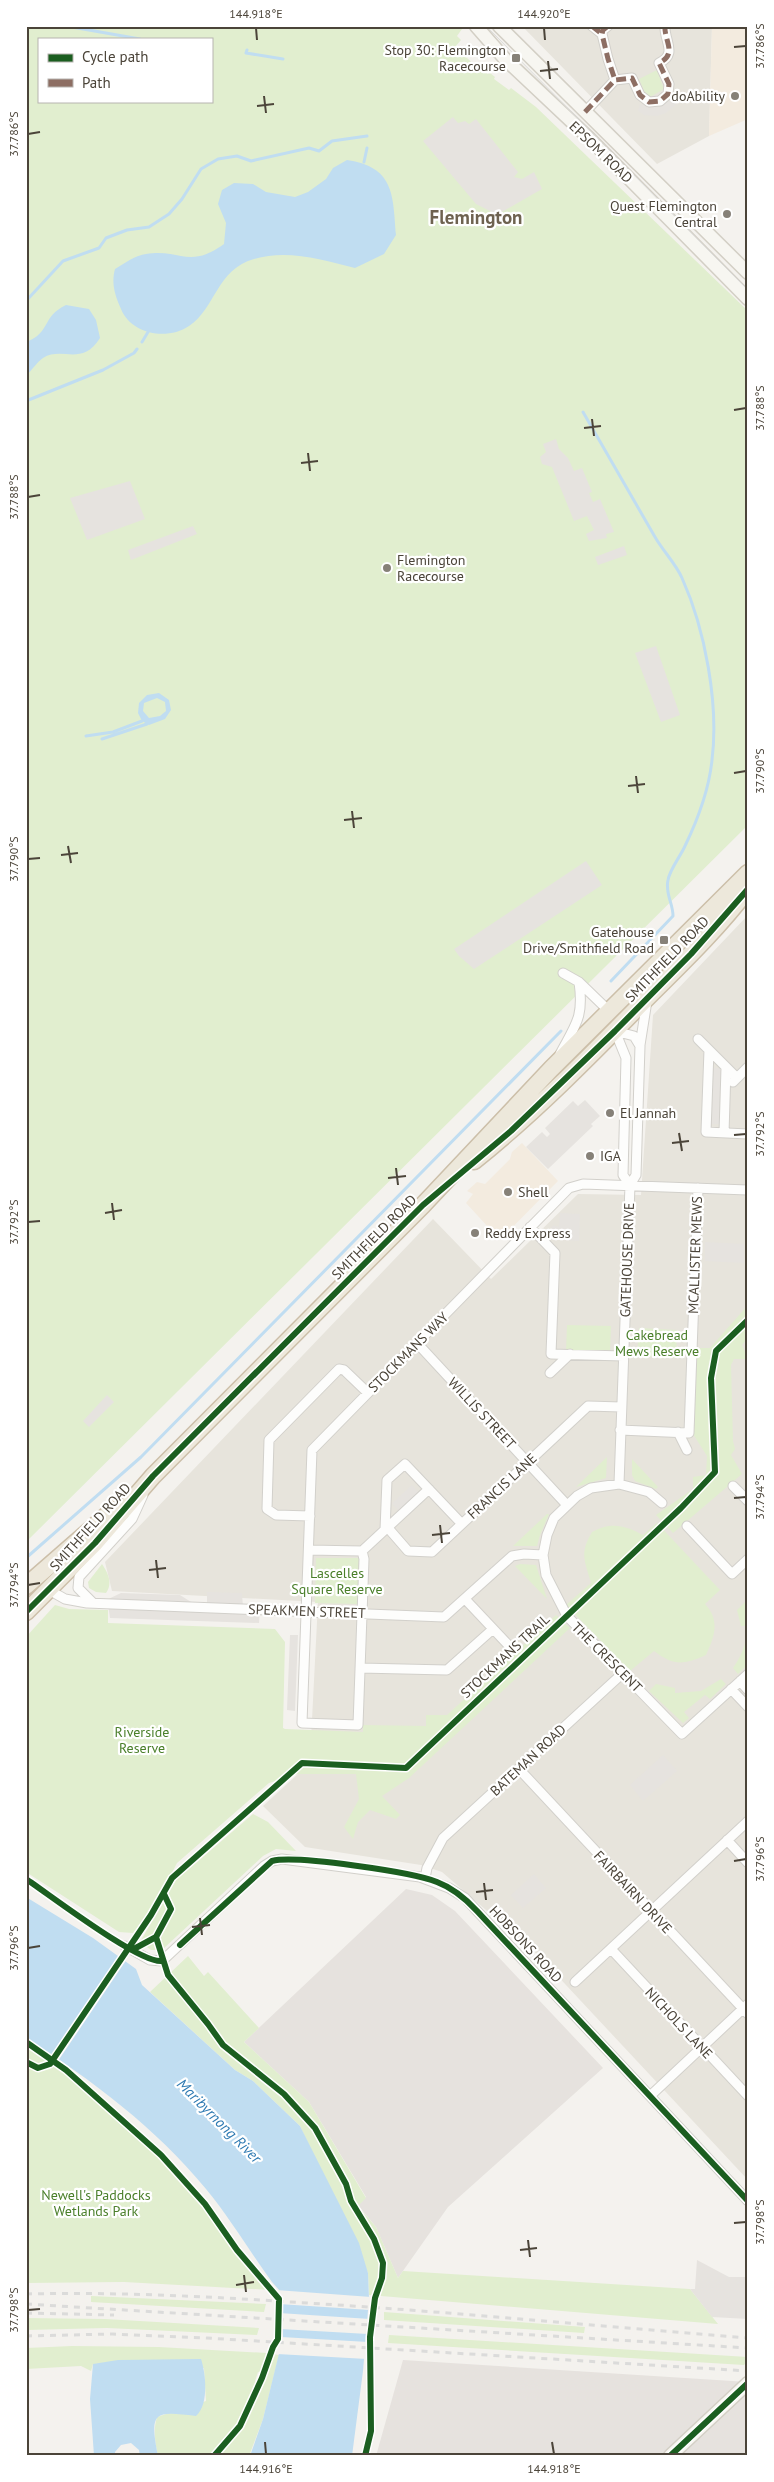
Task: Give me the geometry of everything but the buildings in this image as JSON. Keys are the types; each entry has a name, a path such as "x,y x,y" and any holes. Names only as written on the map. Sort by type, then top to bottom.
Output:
{"highway":[{"name":"SMITHFIELD ROAD","path":"26,1612 95,1543 151,1479 423,1205 551,1069 748,873"},
{"name":"SMITHFIELD ROAD","path":"423,1205 511,1131 615,1031 648,998 748,889"},
{"path":"590,1030 615,1031 609,1011"},
{"name":"SMITHFIELD ROAD","path":"32,1581 151,1479"},
{"path":"32,1581 50,1590"}],"main road":[{"name":"EPSOM ROAD","path":"476,26 505,59 590,139 748,299"},
{"name":"EPSOM ROAD","path":"499,26 748,273"},
{"path":"670,2456 748,2383"}],"street":[{"path":"592,26 605,30 615,80"},
{"path":"585,112 615,80 632,78 640,94 649,102 660,101 668,94 669,84 659,63 666,60 670,52 665,26"},
{"path":"563,973 579,982 609,1011"},
{"path":"551,1069 580,1014 582,1002 579,982"},
{"name":"GATEHOUSE DRIVE","path":"619,1484 630,1186 636,1175 640,1046 648,998"},
{"path":"615,1031 634,1036 640,1046"},
{"name":"GATEHOUSE DRIVE","path":"615,1031 626,1058 623,1174 630,1186"},
{"path":"698,1039 737,1078"},
{"path":"709,1050 706,1132 748,1134"},
{"path":"726,1090 748,1067"},
{"path":"724,1133 726,1068"},
{"path":"625,1124 638,1124"},
{"name":"STOCKMANS WAY","path":"360,1668 358,1725 302,1723 312,1450 571,1186 583,1184 748,1190"},
{"name":"MCALLISTER MEWS","path":"678,1432 689,1432 698,1188"},
{"path":"530,1227 555,1254 551,1354 623,1356"},
{"name":"WILLIS STREET","path":"417,1343 566,1505"},
{"path":"550,1373 570,1354"},
{"path":"310,1516 276,1515 268,1508 269,1440 339,1369 344,1370 368,1393"},
{"name":"FRANCIS LANE","path":"386,1529 408,1551 432,1552 588,1406 621,1408"},
{"path":"620,1430 678,1432 686,1450"},
{"path":"386,1529 387,1480 405,1464 462,1524"},
{"path":"94,1603 80,1591 79,1577 132,1519 151,1479"},
{"name":"THE CRESCENT","path":"662,1503 649,1492 619,1484 591,1488 577,1496 554,1518 547,1535 543,1555 546,1575 567,1616 682,1734 748,1674"},
{"path":"732,1486 748,1501"},
{"path":"309,1550 362,1551 429,1489"},
{"path":"687,1526 732,1574 748,1559"},
{"path":"362,1551 364,1559 360,1668 448,1670 493,1629"},
{"name":"SPEAKMEN STREET","path":"50,1590 65,1598 94,1603 444,1617 512,1556 524,1554 543,1555"},
{"path":"464,1599 513,1650"},
{"name":"BATEMAN ROAD","path":"429,1879 436,1850 443,1838 623,1673"},
{"path":"740,1681 748,1690"},
{"path":"731,1689 748,1706"},
{"name":"FAIRBAIRN DRIVE","path":"519,1768 651,1911 746,2009"},
{"path":"575,1982 748,1821"},
{"path":"727,1840 748,1862"},
{"name":"HOBSONS ROAD","path":"124,1946 150,1960 162,1961 264,1866 282,1859 429,1879 457,1893 472,1906 748,2201"},
{"name":"NICHOLS LANE","path":"611,1949 748,2096"},
{"path":"650,2096 746,2009"}],"shaded area":[{"path":"522,26 712,26 709,136 657,164"},
{"path":"712,26 748,26 748,119 709,136"},
{"path":"673,96 679,102 666,113 657,116 644,115 638,111 640,104 657,107"},
{"path":"453,117 458,123 465,121 469,124 476,119 518,172 514,177 522,179 534,172 542,189 500,213 494,213 476,204 423,141"},
{"path":"556,439 559,449 568,458 574,471 582,468 592,492 589,493 593,502 600,499 614,532 606,534 607,538 589,541 586,534 594,530 587,516 574,521 552,467 542,464 540,457 546,452 543,444"},
{"path":"130,481 145,519 87,540 70,498"},
{"path":"193,526 197,534 131,560 128,550"},
{"path":"624,546 627,555 598,565 595,557"},
{"path":"656,646 680,715 661,722 635,653"},
{"path":"586,861 602,885 474,969 454,949"},
{"path":"748,915 748,2180 538,1955 442,1872 421,1865 305,1847 263,1806 298,1774 310,1759 318,1602 112,1591 105,1562 433,1219 491,1279 578,1194 641,1195 653,1015"},
{"path":"708,1068 726,1068 725,1124 706,1124"},
{"path":"585,1100 600,1116 591,1124 593,1126 548,1169 526,1147 542,1132 547,1137 550,1134 545,1128 573,1101 578,1106"},
{"name":"Shell","path":"522,1143 558,1181 500,1240 466,1203 473,1194 467,1191 477,1182 485,1184 510,1159 512,1152"},
{"path":"560,1213 580,1214 579,1241 551,1239 551,1228 553,1225 559,1227"},
{"path":"705,1242 744,1244 744,1263 705,1261"},
{"path":"107,1395 114,1402 89,1427 83,1421"},
{"path":"412,1485 419,1493 399,1511 392,1503"},
{"path":"207,1592 242,1593 243,1608 260,1609 259,1623 110,1618 108,1604 100,1603 121,1593 180,1595 199,1607 207,1607"},
{"path":"290,1635 298,1635 295,1711 287,1710"},
{"path":"663,1755 677,1771 643,1801 630,1785"},
{"path":"534,1874 546,1888 523,1908 511,1895"},
{"path":"406,1889 432,1895 455,1911 603,2068 448,2207 398,2278 376,2227 358,2205 366,2197 309,2102 244,2042"},
{"path":"697,2260 729,2277 748,2277 748,2319 712,2317 690,2289 695,2289"},
{"path":"403,2360 748,2382 748,2456 376,2456"}],"green space":[{"name":"Flemington Racecourse","path":"26,26 459,26 462,29 457,36 461,40 456,48 478,68 480,67 488,74 490,73 495,77 494,79 509,90 511,88 536,107 748,311 748,825 26,1542"},
{"path":"657,70 664,89 650,97 645,93 639,79"},
{"path":"748,1305 748,1338 742,1345 748,1359 734,1359 731,1365 733,1441 735,1449 731,1455 742,1474 673,1533 656,1515 693,1489 693,1477 706,1475 707,1456 693,1434 695,1348 710,1348"},
{"name":"Cakebread Mews Reserve","path":"567,1325 611,1326 610,1352 566,1351"},
{"name":"Cakebread Mews Reserve","path":"639,1328 677,1330 676,1358 637,1356"},
{"path":"607,1457 606,1478 576,1487"},
{"path":"632,1459 658,1487 656,1489 635,1481 632,1475"},
{"path":"549,1514 537,1546 513,1546"},
{"path":"657,1523 720,1590 705,1604 713,1616 714,1635 706,1655 691,1661 679,1662 667,1659 654,1651 630,1671 566,1605 591,1583 584,1552 592,1532 605,1527 618,1526 643,1535"},
{"name":"Lascelles Square Reserve","path":"316,1558 359,1558 358,1604 315,1603"},
{"path":"102,1564 108,1574 109,1586 106,1593 96,1592 89,1588 88,1582"},
{"path":"520,1564 536,1565 547,1599 515,1566"},
{"path":"748,1599 748,1653 745,1655 748,1664 738,1674 733,1668 744,1648 746,1626 741,1626 737,1610"},
{"name":"Riverside Reserve","path":"55,1605 69,1609 108,1610 108,1623 275,1629 285,1642 283,1728 285,1729 363,1732 363,1725 426,1726 426,1715 447,1715 556,1615 570,1628 409,1778 382,1796 400,1815 396,1819 370,1810 358,1822 353,1839 344,1827 359,1799 356,1774 298,1774 269,1783 177,1863 157,1902 133,1933 119,1932 26,1872 26,1637"},
{"path":"721,1679 726,1684 710,1699 705,1695 684,1712 689,1718 683,1723 649,1691 656,1684 675,1688 675,1693 701,1691"},
{"path":"253,1814 268,1822 296,1851 276,1849 263,1856 162,1950 151,1950 140,1942 176,1880"},
{"path":"188,1956 204,1976 208,1972 259,2028 244,2042 309,2102 366,2198 358,2206 376,2227 398,2278 403,2271 690,2289 718,2324 369,2295 368,2273 300,2126 253,2081 235,2070 150,1992"},
{"name":"Newell's Paddocks Wetlands Park","path":"26,2042 67,2070 161,2155 205,2204 237,2250 271,2290 124,2282 26,2283"},
{"path":"91,2296 266,2304 264,2312 91,2302"},
{"path":"384,2312 585,2327 584,2333 384,2320"},
{"path":"26,2318 105,2319 259,2328 257,2335 107,2328 26,2330"},
{"path":"389,2335 748,2357 748,2361 744,2365 388,2343"},
{"path":"72,2346 159,2347 267,2353 261,2373 258,2372 255,2381 257,2383 231,2434 212,2456 158,2456 155,2436 157,2417 206,2401 204,2368 93,2364 91,2371 81,2366 26,2369 26,2348"},
{"path":"272,2354 279,2355 263,2419 249,2456 218,2456 236,2433 251,2408 263,2382"}],"water":[{"path":"347,160 374,169 382,176 392,195 396,235 384,254 355,268 292,255 267,256 254,259 241,264 232,272 224,280 198,318 180,331 160,334 150,332 141,329 126,318 114,289 115,269 130,260 146,254 201,256 212,252 224,244 226,223 218,204 222,190 234,183 253,184 266,192 295,197 308,192 326,179 333,168"},
{"path":"66,305 89,309 96,320 100,338 86,352 79,354 57,354 43,358 26,376 26,342 39,334 53,315"},
{"path":"159,693 169,700 171,710 165,719 149,725 142,721 138,713 139,703 147,695","holes":["157,698 165,702 166,711 160,716 149,718 143,711 144,703"]},
{"name":"Maribyrnong River","path":"26,1897 93,1938 136,1969 142,1985 235,2070 253,2081 300,2126 359,2243 368,2273 369,2298 363,2371 352,2456 250,2456 263,2419 283,2337 280,2291 215,2200 166,2146 99,2088 26,2038"},
{"path":"201,2359 205,2389 203,2405 196,2416 171,2414 158,2417 154,2430 158,2456 140,2456 139,2450 131,2443 121,2445 115,2452 115,2456 94,2456 90,2399 93,2364 118,2360"}],"pier":[{"path":"120,1955 127,1959 58,2061 51,2056"},
{"path":"276,2290 371,2297 370,2310 279,2304"},
{"path":"279,2313 370,2319 368,2334 280,2329"},
{"path":"281,2337 368,2342 367,2359 277,2354"}],"waterway":[{"path":"66,26 134,38"},
{"path":"247,50 246,53 283,59"},
{"path":"26,301 63,261 99,248 106,238 127,230 149,227 169,214 182,199 201,169 218,159 237,156 251,161 309,148 319,151 332,141 367,136"},
{"path":"364,162 367,148"},
{"path":"142,342 148,332"},
{"path":"26,401 103,370 134,353 137,349"},
{"path":"583,412 655,537 682,578 703,643 712,691 714,715 711,771 706,793 694,825 668,880 667,885 673,916 611,981"},
{"path":"86,736 113,732 142,721"},
{"path":"102,739 147,724"},
{"path":"26,1558 141,1457 561,1031"}],"tram line":[{"path":"486,26 748,290"}],"railway":[{"path":"26,2294 126,2294 258,2300 748,2338"},
{"path":"26,2304 748,2348"},
{"path":"26,2313 114,2315"},
{"path":"26,2336 113,2334 207,2338 748,2371"}],"marked path":[{"path":"592,26 602,34"},
{"path":"608,26 603,30 602,34 615,80"},
{"path":"585,112 615,80 632,78 640,95 649,102 660,101 668,94 669,84 659,63 668,56 669,51 665,26"}],"cycle path":[{"path":"26,1612 95,1543 153,1476 423,1205 511,1131 615,1031 691,954 748,889"},
{"name":"STOCKMANS TRAIL","path":"26,2062 38,2068 50,2064 151,1915 172,1878 302,1763 406,1768 681,1508 715,1472 711,1378 716,1351 748,1320"},
{"path":"180,1945 272,1861 304,1860 354,1865 424,1878 443,1884 472,1906 748,2201"},
{"path":"26,1879 116,1941 151,1959 162,1961"},
{"path":"132,1950 156,1937 171,1909 164,1894"},
{"path":"156,1937 168,1975 223,2045 284,2094 315,2128 346,2184 351,2201 374,2239 383,2263 382,2278 375,2298 370,2337 371,2431 365,2456"},
{"path":"26,2042 66,2070 161,2155 205,2204 237,2250 279,2299 278,2339 273,2347 262,2378 240,2426 214,2456"},
{"path":"670,2456 748,2383"}],"place":[{"name":"Stop 30: Flemington Racecourse","path":"516,58"},
{"name":"doAbility","path":"735,96"},
{"name":"Quest Flemington Central","path":"727,214"},
{"name":"Flemington Racecourse","path":"387,568"},
{"name":"Gatehouse Drive/Smithfield Road","path":"664,940"},
{"name":"El Jannah","path":"610,1113"},
{"name":"IGA","path":"590,1156"},
{"name":"Shell","path":"508,1192"},
{"name":"Reddy Express","path":"475,1233"}],"district":[{"name":"Flemington","path":"476,217"}]}
